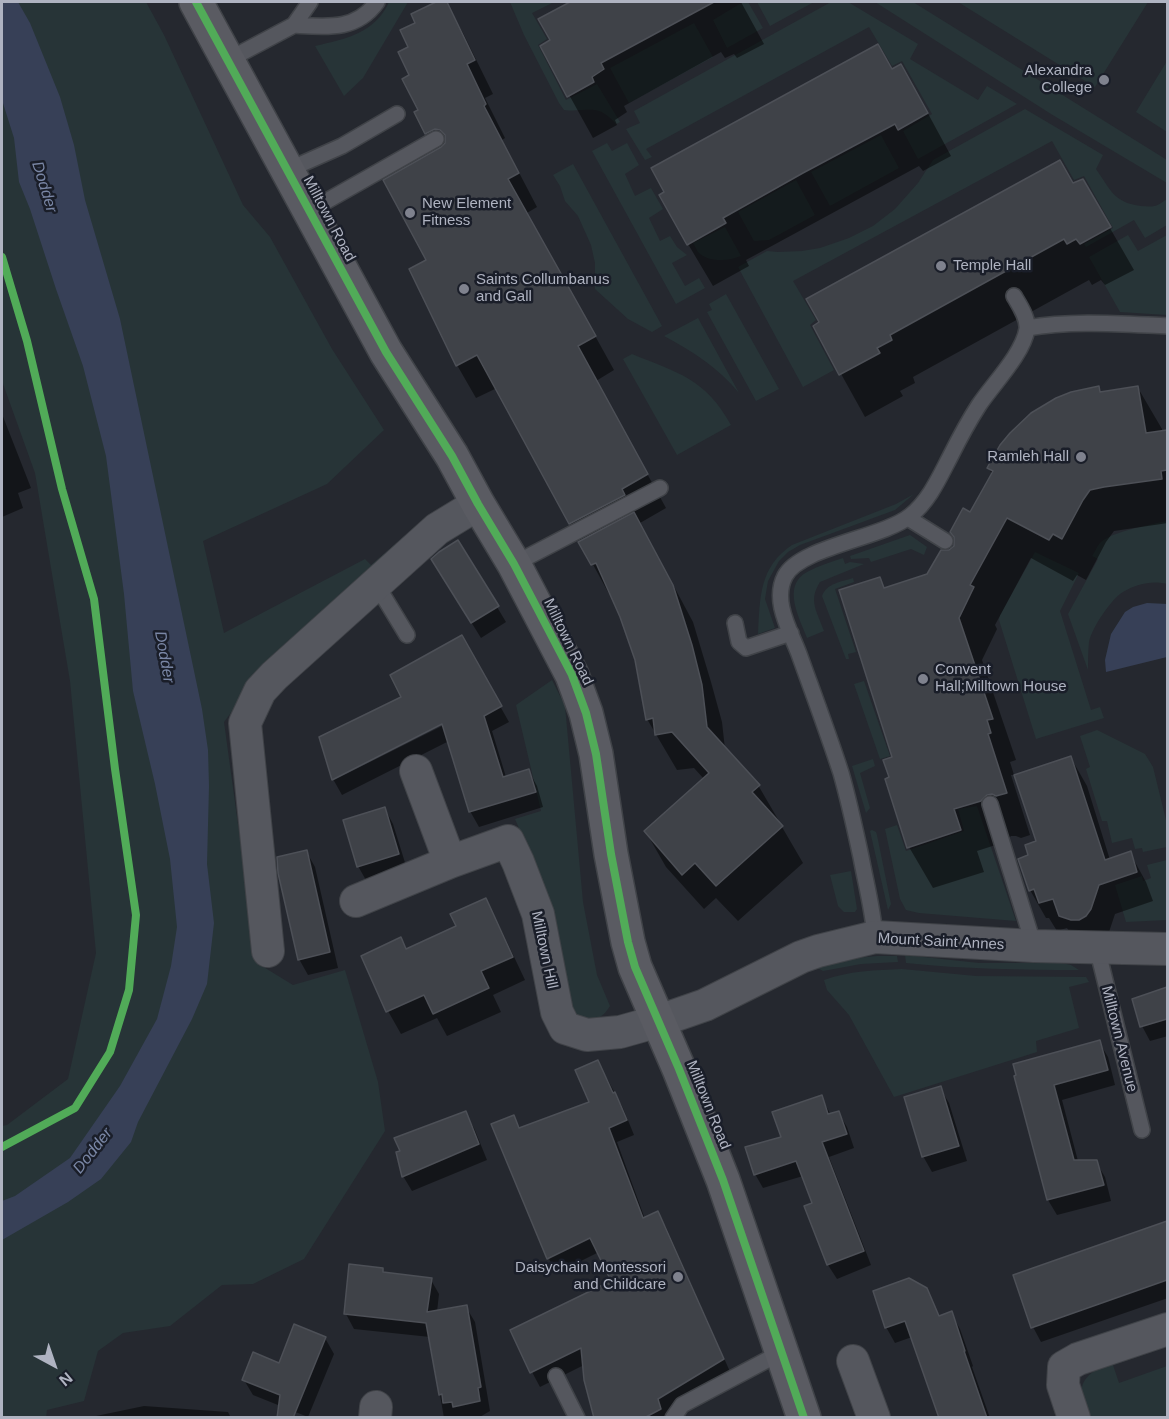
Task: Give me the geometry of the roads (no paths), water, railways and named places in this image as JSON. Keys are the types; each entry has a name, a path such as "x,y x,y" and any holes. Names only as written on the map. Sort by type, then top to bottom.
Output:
{"main road":[{"name":"Milltown Road","path":"196,2 386,352 452,456 514,564 572,675 586,713 596,754 611,854 635,967 723,1180 804,1418"}],"street":[{"path":"268,951 245,723 260,691 437,529 478,504"},
{"path":"416,771 450,862"},
{"name":"Milltown Hill","path":"356,901 508,841 538,914 557,1012 565,1028 586,1035 620,1032 659,1021"},
{"name":"Mount Saint Annes","path":"659,1021 705,1005 801,957 875,937 1034,946 1167,949"},
{"path":"1074,1418 1063,1385 1064,1368 1078,1359 1167,1329"},
{"path":"853,1361 874,1418"}],"lane":[{"path":"228,60 294,25 310,2"},
{"path":"294,25 320,27 348,25 364,16 377,2"},
{"path":"288,170 342,146 397,114"},
{"path":"309,211 435,139"},
{"path":"875,937 873,914 841,774 781,606 781,585 786,574 794,565 826,550 892,526 908,518 921,506 937,482 964,428 1023,342 1027,328 1025,316 1014,296"},
{"path":"1027,328 1049,324 1082,323 1167,326"},
{"path":"514,564 660,488"},
{"path":"908,518 945,541"},
{"path":"376,584 407,635"},
{"path":"735,623 739,642 746,648 791,633"},
{"path":"990,804 1034,946"},
{"name":"Milltown Avenue","path":"1096,948 1142,1130"},
{"path":"673,1418 682,1405 782,1352"},
{"path":"556,1376 577,1418"}],"water":[{"name":"Dodder","path":"2,2 18,2 30,23 60,97 74,145 85,200 120,319 202,709 208,750 207,864 214,923 207,984 192,1019 138,1122 131,1142 101,1179 68,1202 2,1240 2,1201 15,1196 70,1158 120,1086 157,1019 171,966 177,927 170,859 133,691 124,594 106,456 83,366 19,182 14,138 2,100"},
{"path":"1147,603 1167,604 1167,657 1106,672 1105,660 1111,634 1125,612"}],"place":[{"name":"Alexandra College","path":"1104,80"},
{"name":"New Element Fitness","path":"410,213"},
{"name":"Temple Hall","path":"941,266"},
{"name":"Saints Collumbanus and Gall","path":"464,289"},
{"name":"Ramleh Hall","path":"1081,457"},
{"name":"Convent Hall;Milltown House","path":"923,679"},
{"name":"Daisychain Montessori and Childcare","path":"678,1277"}]}
